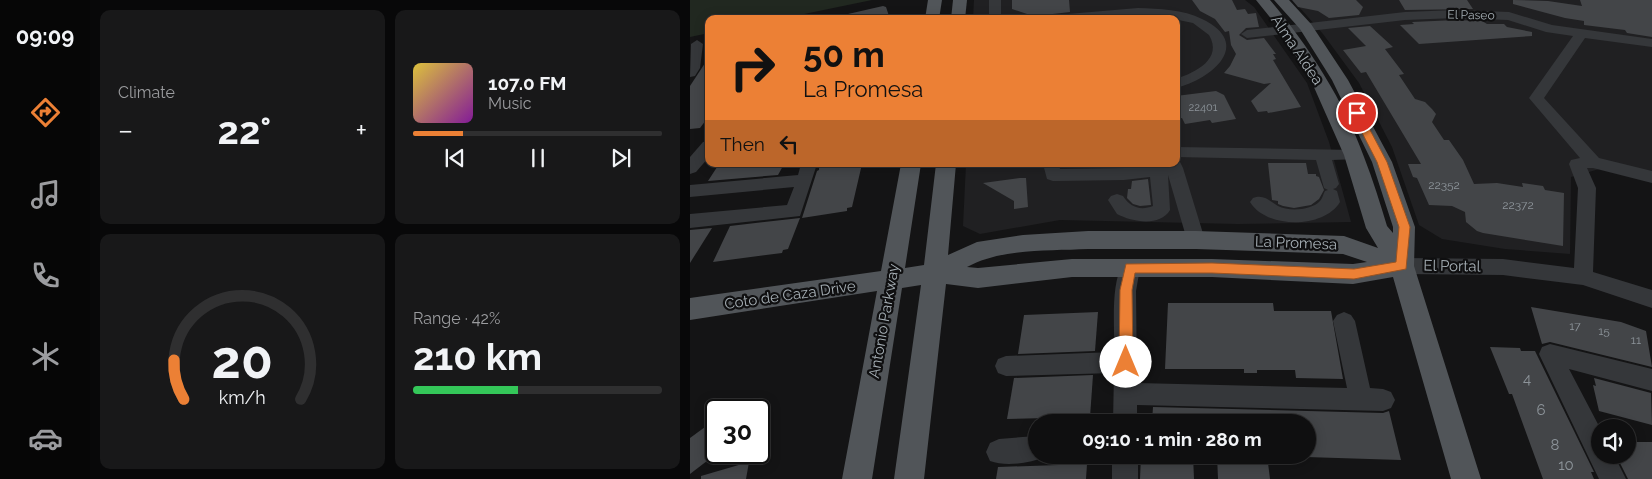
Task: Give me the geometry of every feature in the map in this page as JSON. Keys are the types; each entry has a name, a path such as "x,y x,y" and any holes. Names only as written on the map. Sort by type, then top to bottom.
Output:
{"main road":[{"path":"933,15 936,0"},
{"path":"958,15 960,0"},
{"name":"Alma Aldea","path":"1262,0 1297,28 1340,80 1382,162 1404,227 1402,266"},
{"name":"Alma Aldea","path":"1281,0 1297,28 1354,155 1377,228 1402,266 1466,479"},
{"name":"Antonio Parkway","path":"857,479 910,167"},
{"path":"909,479 935,273 946,167"},
{"name":"La Promesa","path":"935,273 977,251 1023,244 1088,240 1196,240 1344,245 1402,266"},
{"path":"1072,268 1086,260 1101,257 1127,253 1183,250 1196,240"},
{"name":"La Promesa","path":"935,273 978,278 1072,268 1212,268 1354,274 1402,266"},
{"name":"Coto de Caza Drive","path":"690,309 935,273"}],"street":[{"path":"995,0 995,15"},
{"path":"1518,6 1524,19"},
{"path":"1128,15 1161,10 1187,16 1208,26 1218,38 1221,49 1218,58 1202,73 1180,82"},
{"name":"El Paseo","path":"1297,28 1432,15 1509,16 1524,19 1550,29 1652,43"},
{"path":"1218,38 1297,28"},
{"path":"1581,34 1536,98 1593,162"},
{"path":"690,73 693,68 694,52"},
{"path":"690,147 705,146"},
{"path":"690,168 705,151"},
{"path":"1259,202 1277,214 1308,215 1319,212 1331,202 1323,155"},
{"path":"1180,163 1354,155"},
{"path":"1652,177 1593,162 1577,164 1587,188 1583,277 1652,299"},
{"path":"1052,167 1053,175 1124,167"},
{"path":"1117,200 1122,208 1134,214 1158,213 1161,210 1170,167"},
{"path":"1172,167 1196,240"},
{"path":"690,191 807,172 794,211 690,221"},
{"name":"El Portal","path":"1402,266 1503,267 1583,277"},
{"path":"1125,414 1126,290 1130,268"},
{"path":"1126,394 1372,400 1344,321"},
{"path":"1591,436 1550,354 1652,380"},
{"path":"1006,366 1126,362"},
{"path":"999,452 1028,449"},
{"path":"1125,464 1125,479"},
{"path":"1605,464 1612,479"}],"shaded area":[{"path":"690,0 872,0 799,15 705,15 705,34 690,37"},
{"path":"974,0 1245,0 1254,7 1307,83 1329,142 1351,222 1238,224 1060,220 980,234 963,226 966,167 1180,167 1180,15 973,15"},
{"path":"1293,0 1652,0 1652,181 1603,168 1571,177 1570,254 1505,249 1442,239 1419,225 1392,147 1359,83 1323,34"}],"building":[{"path":"1012,0 1069,0 1070,12 1027,15 1012,9"},
{"path":"1192,0 1232,0 1237,10 1245,9 1248,14 1256,13 1259,27 1246,28 1239,35 1247,40 1264,38 1276,54 1273,54 1276,59 1273,60 1301,107 1268,113 1267,111 1258,112 1251,101 1271,83 1264,84 1224,73 1236,54 1231,45 1229,31 1225,32 1215,19 1200,11"},
{"path":"1292,0 1356,0 1363,7 1359,15 1329,18 1318,11 1298,7"},
{"path":"1399,0 1467,0 1473,9 1405,10"},
{"path":"1513,0 1548,1 1582,6 1580,0 1652,0 1652,37 1627,33 1625,30 1584,25 1584,21 1565,18 1513,4"},
{"path":"883,6 886,7 889,15 852,15 848,14"},
{"path":"1456,20 1504,24 1507,27 1532,32 1532,36 1419,44 1400,25 1414,24 1412,22"},
{"path":"1370,26 1393,47 1385,49 1404,74 1399,75 1415,99 1425,102 1436,114 1432,122 1444,140 1449,140 1463,160 1474,184 1497,183 1523,187 1522,183 1543,186 1545,190 1564,193 1563,246 1483,233 1477,231 1466,222 1465,212 1452,206 1429,205 1417,178 1413,177 1408,164 1421,164 1366,72 1361,73 1343,50 1366,46 1348,28"},
{"path":"705,63 705,121 700,128 690,129 690,86"},
{"path":"1216,91 1224,95 1236,119 1212,123 1210,120 1185,124 1182,118 1180,118 1180,96"},
{"path":"1268,163 1306,163 1308,174 1316,174 1319,177 1324,190 1319,199 1311,205 1294,208 1283,206 1278,204 1278,201 1272,200"},
{"path":"717,167 782,167 778,175 708,181"},
{"path":"819,167 861,167 852,207 847,208 847,211 802,218 817,171"},
{"path":"1026,178 1028,207 1014,209 1014,201 983,183"},
{"path":"1148,179 1151,205 1140,206 1133,204 1127,198 1128,189 1131,189 1132,181"},
{"path":"800,218 788,249 783,250 782,253 713,262 730,226"},
{"path":"712,228 690,263 690,230"},
{"path":"1168,303 1273,303 1274,311 1331,311 1343,379 1296,378 1295,370 1257,370 1257,373 1244,373 1244,369 1165,369"},
{"path":"1531,307 1621,322 1646,331 1652,367 1550,342 1542,344"},
{"path":"1098,312 1095,351 1018,354 1024,315"},
{"path":"1490,347 1520,348 1521,351 1535,351 1594,472 1591,472 1594,479 1543,479 1512,394 1509,394"},
{"path":"1093,375 1090,414 1028,414 1028,418 1007,419 1014,378"},
{"path":"1594,378 1651,393 1652,425 1636,421 1636,419 1599,411 1593,385 1596,386"},
{"path":"1153,407 1383,413 1389,411 1401,460 1316,457 1316,414 1153,414"},
{"path":"705,427 705,462 690,474 690,438"},
{"path":"1636,442 1652,442 1652,479 1628,479 1620,464 1636,464"},
{"path":"742,464 749,464 746,479 701,479 701,476"},
{"path":"1087,464 1086,479 996,479 998,467"},
{"path":"1141,464 1193,464 1194,479 1140,479"},
{"path":"1217,464 1268,464 1270,479 1218,479"}],"route":[{"path":"1126,362 1126,290 1130,268 1212,268 1354,274 1402,266 1404,227 1382,162 1357,113"}]}
